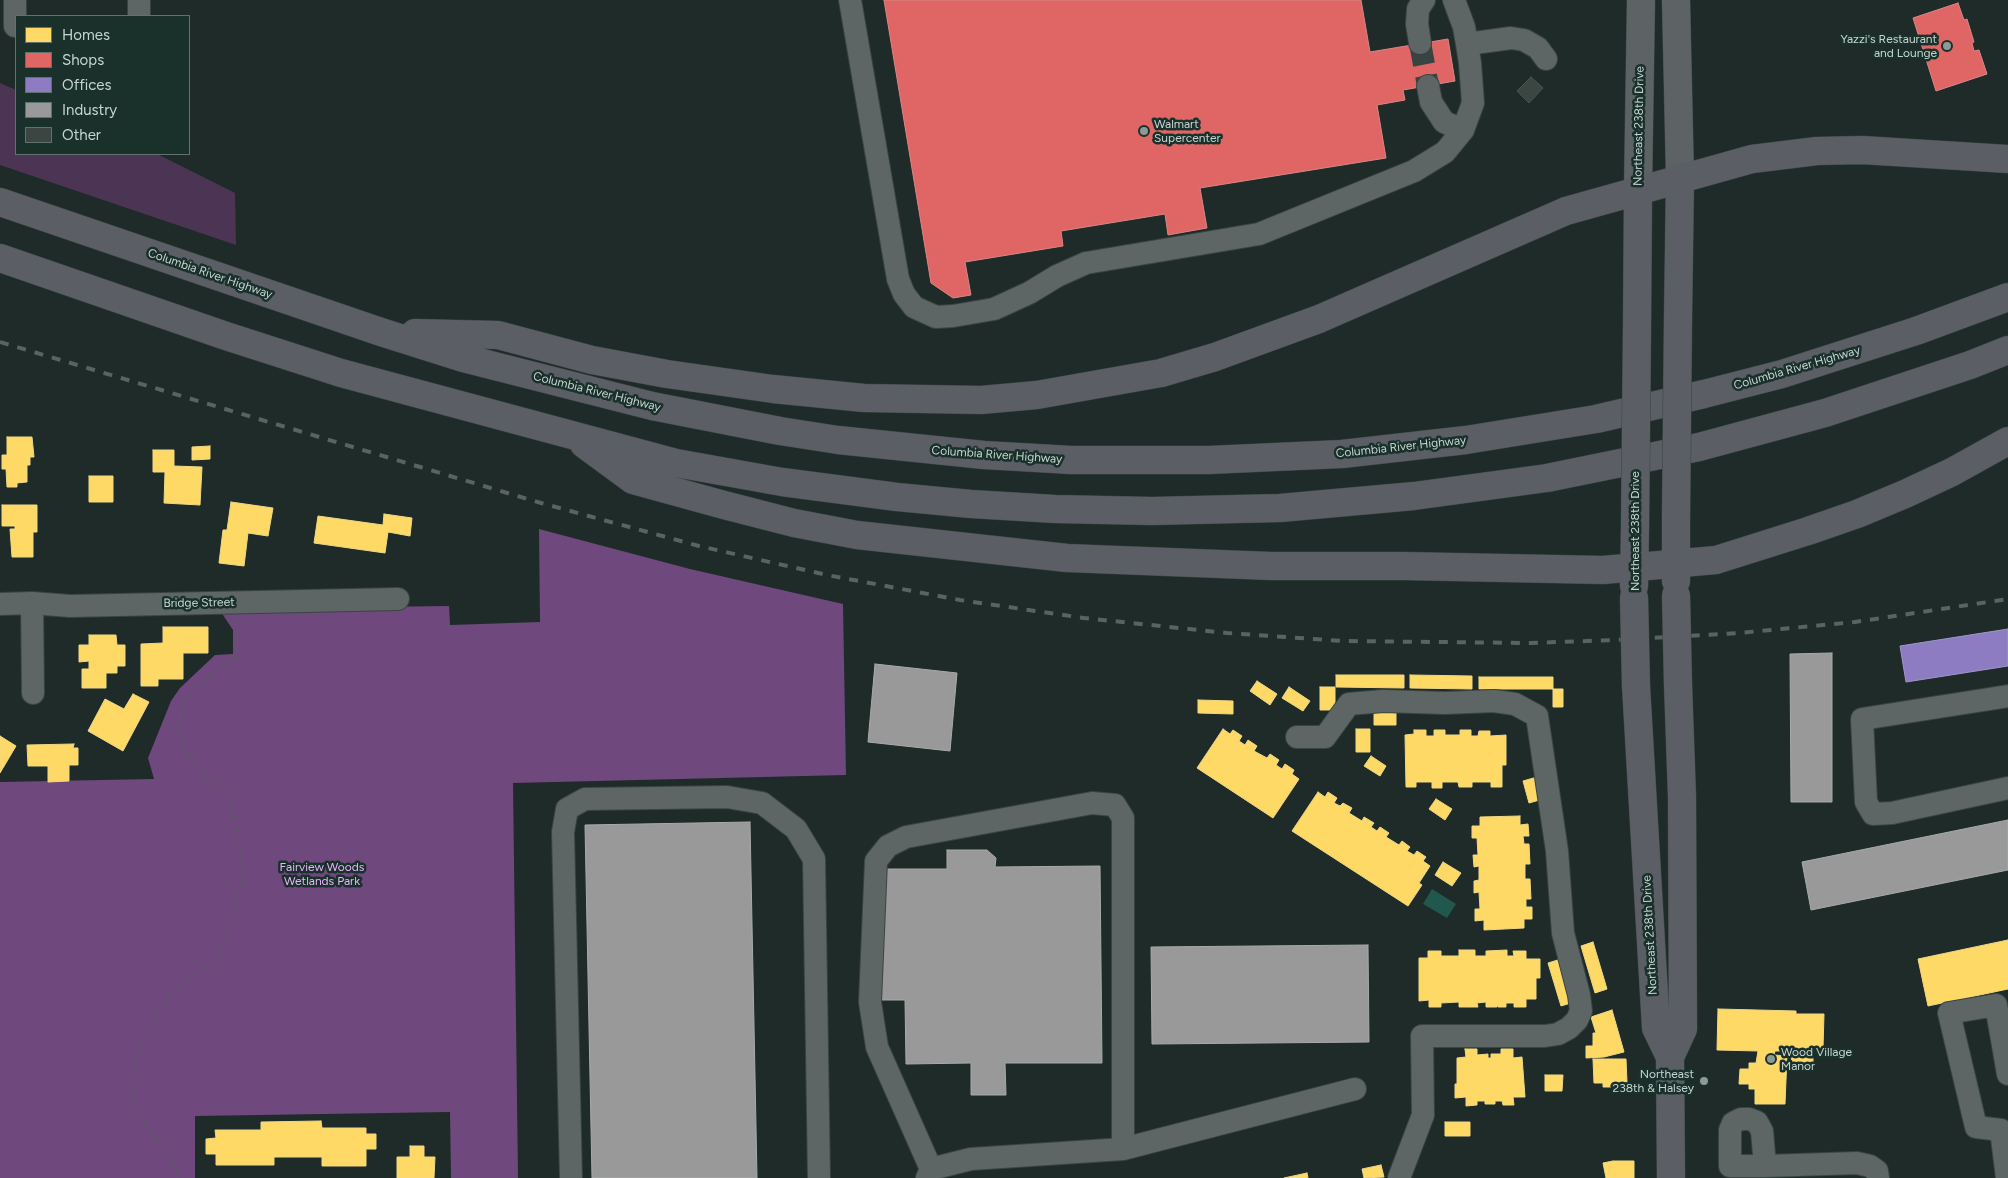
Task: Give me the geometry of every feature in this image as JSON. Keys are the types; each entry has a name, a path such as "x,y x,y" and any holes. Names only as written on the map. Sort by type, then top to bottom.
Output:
{"highway":[{"path":"381,332 498,336 592,360 667,374 773,389 864,398 954,400 1037,395 1152,374 1216,357 1319,319 1566,210 1752,159 1817,151 1862,150 2008,159"},
{"name":"Northeast 238th Drive","path":"1670,1058 1684,1029 1682,797 1676,595 1680,178"},
{"name":"Northeast 238th Drive","path":"1638,189 1634,567 1636,686 1656,1028 1670,1058 1671,1178"},
{"name":"Columbia River Highway","path":"0,202 381,332 472,360 652,406 828,438 913,449 994,456 1080,460 1209,460 1315,455 1476,439 1596,419 1704,394 1791,371 1916,331 2008,297"},
{"path":"0,258 226,336 341,373 676,463 782,482 897,497 971,504 1094,510 1280,508 1369,501 1476,489 1546,478 1699,447 1826,413 1970,365 2008,350"},
{"path":"572,435 633,480 786,520 866,536 1067,558 1271,566 1404,566 1603,570 1716,560 1857,514 1952,472 2008,441"}],"main road":[{"name":"Northeast 238th Drive","path":"1638,189 1641,0"},
{"name":"Northeast 238th Drive","path":"1676,0 1680,178"}],"street":[{"path":"11,24 15,0"},
{"path":"139,0 139,15"},
{"path":"850,0 898,279 904,294 914,307 936,317 994,310 1029,293 1057,276 1086,263 1259,234 1414,171 1445,152 1464,130 1473,103 1470,63 1464,27 1454,0"},
{"path":"1420,43 1417,24 1418,9 1424,0"},
{"path":"1467,44 1511,38 1524,40 1538,48 1546,59"},
{"path":"1428,86 1431,102 1444,122 1464,130"},
{"name":"Bridge Street","path":"0,604 32,603 70,606 398,599"},
{"path":"32,603 33,694"},
{"path":"2008,696 1862,720 1866,802 1873,814 1892,813 2008,788"},
{"path":"1297,737 1325,737 1349,704 1383,701 1445,703 1494,701 1516,704 1537,716 1557,851 1564,933 1580,996 1581,1011 1569,1028 1558,1034 1545,1036 1422,1036 1423,1115 1399,1178"},
{"path":"572,1178 563,832 567,809 585,799 727,797 762,804 796,829 814,859 820,1178"},
{"path":"1123,1149 1123,818 1115,805 1092,803 906,837 888,846 876,862 870,1002 876,1047 929,1173 971,1159 1123,1149 1354,1089"},
{"path":"2007,1178 2004,1127 1976,1127 1949,1013 1996,1005 2008,1074"},
{"path":"1764,1166 1762,1131 1757,1122 1741,1119 1733,1123 1730,1130 1730,1166 1764,1166 1857,1163 1870,1166 1877,1171 1878,1178"}],"path":[{"path":"184,1178 180,1175 132,1100 136,1056 171,991 218,956 243,880 237,825 223,790 206,776 189,754 180,736 181,706 185,700 201,680 236,660 237,631 223,603"}],"shaded area":[{"path":"0,83 15,90 15,155 159,155 235,193 236,245 0,165"},
{"path":"1432,889 1456,904 1447,918 1423,904"}],"green space":[{"name":"Fairview Woods Wetlands Park","path":"539,529 690,569 843,604 846,775 513,783 518,1178 451,1178 450,1112 195,1116 195,1178 0,1178 0,782 154,779 148,758 171,701 180,688 215,655 233,654 233,630 219,609 449,606 450,625 540,622"}],"building: Homes":[{"path":"7,437 32,437 34,457 30,457 30,465 27,465 27,482 17,483 17,487 7,487 6,469 2,469 2,455 7,455"},
{"path":"210,446 210,459 192,460 192,447"},
{"path":"153,450 174,450 174,466 202,467 200,505 164,503 165,472 153,472"},
{"path":"89,476 113,476 113,502 89,502"},
{"path":"231,502 273,508 268,536 248,533 244,566 219,563 223,530 227,530"},
{"path":"2,505 37,505 37,532 33,532 33,557 12,557 10,529 15,529 15,526 2,526"},
{"path":"384,514 412,518 410,536 388,532 385,553 314,543 318,516 383,525"},
{"path":"163,627 208,627 208,653 183,653 183,679 158,679 158,686 141,686 141,644 163,643"},
{"path":"89,635 116,635 117,645 125,645 125,666 117,666 117,673 106,673 106,688 82,688 82,669 89,669 89,661 79,662 79,645 89,645"},
{"path":"1336,675 1404,675 1404,688 1336,687"},
{"path":"1410,675 1472,676 1472,689 1410,688"},
{"path":"1479,677 1553,677 1553,689 1479,689"},
{"path":"1257,681 1277,694 1270,705 1250,691"},
{"path":"1289,687 1310,701 1303,711 1282,698"},
{"path":"1320,687 1335,687 1335,710 1320,710"},
{"path":"1553,689 1563,689 1563,707 1553,707"},
{"path":"133,694 149,702 123,751 88,731 105,699 124,709"},
{"path":"1198,700 1233,701 1233,714 1198,713"},
{"path":"1374,710 1396,710 1396,725 1374,725"},
{"path":"1223,729 1230,734 1233,730 1242,736 1239,741 1245,745 1248,740 1257,746 1254,751 1267,758 1270,754 1279,760 1276,765 1282,769 1285,764 1294,770 1292,774 1299,779 1273,818 1197,768"},
{"path":"1356,729 1370,729 1370,752 1356,752"},
{"path":"1414,730 1426,730 1426,736 1434,736 1434,730 1445,730 1445,735 1460,735 1460,730 1471,730 1471,736 1478,736 1479,731 1490,731 1490,736 1506,735 1506,765 1502,765 1502,787 1491,787 1491,782 1472,782 1472,787 1459,787 1458,782 1442,782 1442,788 1432,788 1432,782 1416,782 1416,787 1406,787 1405,735 1414,734"},
{"path":"0,736 16,746 0,773"},
{"path":"74,744 73,748 78,748 78,765 69,765 69,781 48,782 48,766 28,766 27,745"},
{"path":"1371,756 1386,766 1380,776 1364,766"},
{"path":"1537,777 1543,799 1529,803 1523,781"},
{"path":"1318,792 1325,797 1328,792 1337,798 1334,803 1340,806 1343,803 1352,808 1349,813 1362,821 1364,817 1374,823 1371,827 1377,831 1380,827 1389,833 1386,837 1399,845 1402,841 1410,847 1407,851 1414,855 1417,851 1426,857 1423,861 1430,866 1419,883 1422,885 1408,906 1292,831"},
{"path":"1436,799 1452,809 1445,820 1429,809"},
{"path":"1520,816 1520,825 1528,824 1529,836 1523,836 1524,844 1529,844 1530,864 1525,864 1525,879 1530,879 1531,899 1526,899 1526,907 1532,907 1532,919 1524,919 1524,928 1484,930 1484,920 1475,921 1475,909 1480,909 1479,892 1474,893 1474,881 1479,880 1479,866 1474,867 1473,855 1478,855 1477,838 1472,838 1472,826 1480,826 1480,817"},
{"path":"1443,862 1461,873 1452,886 1435,875"},
{"path":"2008,940 2008,989 1928,1006 1918,959"},
{"path":"1593,942 1607,989 1595,993 1581,946"},
{"path":"1459,950 1475,950 1475,956 1486,956 1486,951 1507,950 1507,956 1514,956 1513,951 1526,951 1526,959 1540,959 1540,978 1536,978 1536,999 1526,999 1526,1007 1514,1007 1514,1003 1506,1003 1506,1007 1498,1007 1498,1003 1497,1007 1486,1007 1486,1002 1477,1003 1478,1007 1459,1007 1459,1002 1441,1003 1441,1007 1429,1007 1429,1000 1419,1001 1419,958 1428,958 1428,951 1441,951 1441,956 1459,956"},
{"path":"1561,959 1574,1002 1561,1006 1548,963"},
{"name":"Wood Village Manor","path":"1718,1009 1796,1011 1796,1014 1824,1014 1823,1049 1795,1048 1794,1051 1775,1051 1774,1055 1787,1056 1785,1104 1755,1104 1755,1089 1749,1089 1749,1084 1739,1084 1740,1069 1749,1069 1749,1063 1756,1063 1758,1051 1717,1050"},
{"path":"1612,1010 1624,1052 1604,1057 1586,1058 1586,1046 1593,1046 1593,1033 1596,1033 1591,1017"},
{"path":"1465,1049 1477,1049 1477,1055 1488,1054 1488,1058 1491,1058 1491,1054 1501,1054 1501,1049 1513,1049 1513,1058 1522,1057 1525,1097 1513,1097 1514,1105 1503,1105 1502,1101 1495,1101 1495,1104 1485,1104 1485,1101 1477,1101 1477,1105 1466,1106 1466,1097 1455,1098 1457,1058 1466,1057"},
{"path":"1791,1053 1813,1053 1813,1069 1792,1069"},
{"path":"1593,1059 1626,1059 1627,1082 1614,1083 1614,1087 1603,1087 1603,1083 1594,1083"},
{"path":"1545,1075 1563,1075 1562,1091 1545,1091"},
{"path":"321,1121 322,1128 366,1128 366,1134 376,1134 376,1149 366,1149 366,1166 322,1166 322,1157 274,1157 274,1165 216,1165 216,1154 206,1154 206,1139 216,1138 215,1130 261,1130 261,1122"},
{"path":"1445,1122 1470,1122 1470,1136 1445,1136"},
{"path":"410,1146 424,1146 424,1157 435,1157 434,1178 397,1178 397,1157 410,1157"},
{"path":"1634,1161 1634,1178 1606,1178 1603,1163"},
{"path":"1381,1165 1384,1177 1364,1178 1362,1169"},
{"path":"1307,1173 1308,1178 1284,1178"}],"building: Shops":[{"name":"Walmart Supercenter","path":"884,0 1361,0 1370,52 1448,39 1455,81 1403,90 1405,100 1377,105 1386,158 1200,188 1207,228 1168,235 1165,214 1061,231 1063,246 965,262 971,295 953,298 931,283"},
{"name":"Yazzi's Restaurant and Lounge","path":"1958,3 1964,20 1967,19 1974,42 1972,43 1974,51 1979,50 1987,74 1936,91 1913,18"}],"building: Offices":[{"path":"2008,629 2008,666 1906,682 1900,646"}],"building: Industry":[{"path":"1832,653 1832,802 1791,802 1790,654"},
{"path":"875,664 957,673 950,751 868,742"},
{"path":"2008,820 2008,870 1811,910 1802,862"},
{"path":"750,822 757,1178 592,1178 585,825"},
{"path":"947,850 987,850 996,858 995,867 1100,866 1102,1063 1005,1063 1006,1095 971,1095 971,1063 906,1064 905,1000 881,1000 879,869 947,869"},
{"path":"1368,945 1369,1042 1152,1044 1151,947"}],"building: Other":[{"path":"1531,77 1543,88 1529,103 1517,91"}],"tunnel":[{"path":"1420,43 1428,86"}],"railway":[{"path":"0,342 541,503 699,546 827,575 960,600 1084,618 1227,633 1343,641 1531,643 1739,633 1855,622 2008,599"}],"place":[{"name":"Yazzi's Restaurant and Lounge","path":"1947,46"},
{"name":"Walmart Supercenter","path":"1144,131"},
{"name":"Wood Village Manor","path":"1771,1059"},
{"name":"Northeast 238th & Halsey","path":"1704,1081"}]}
